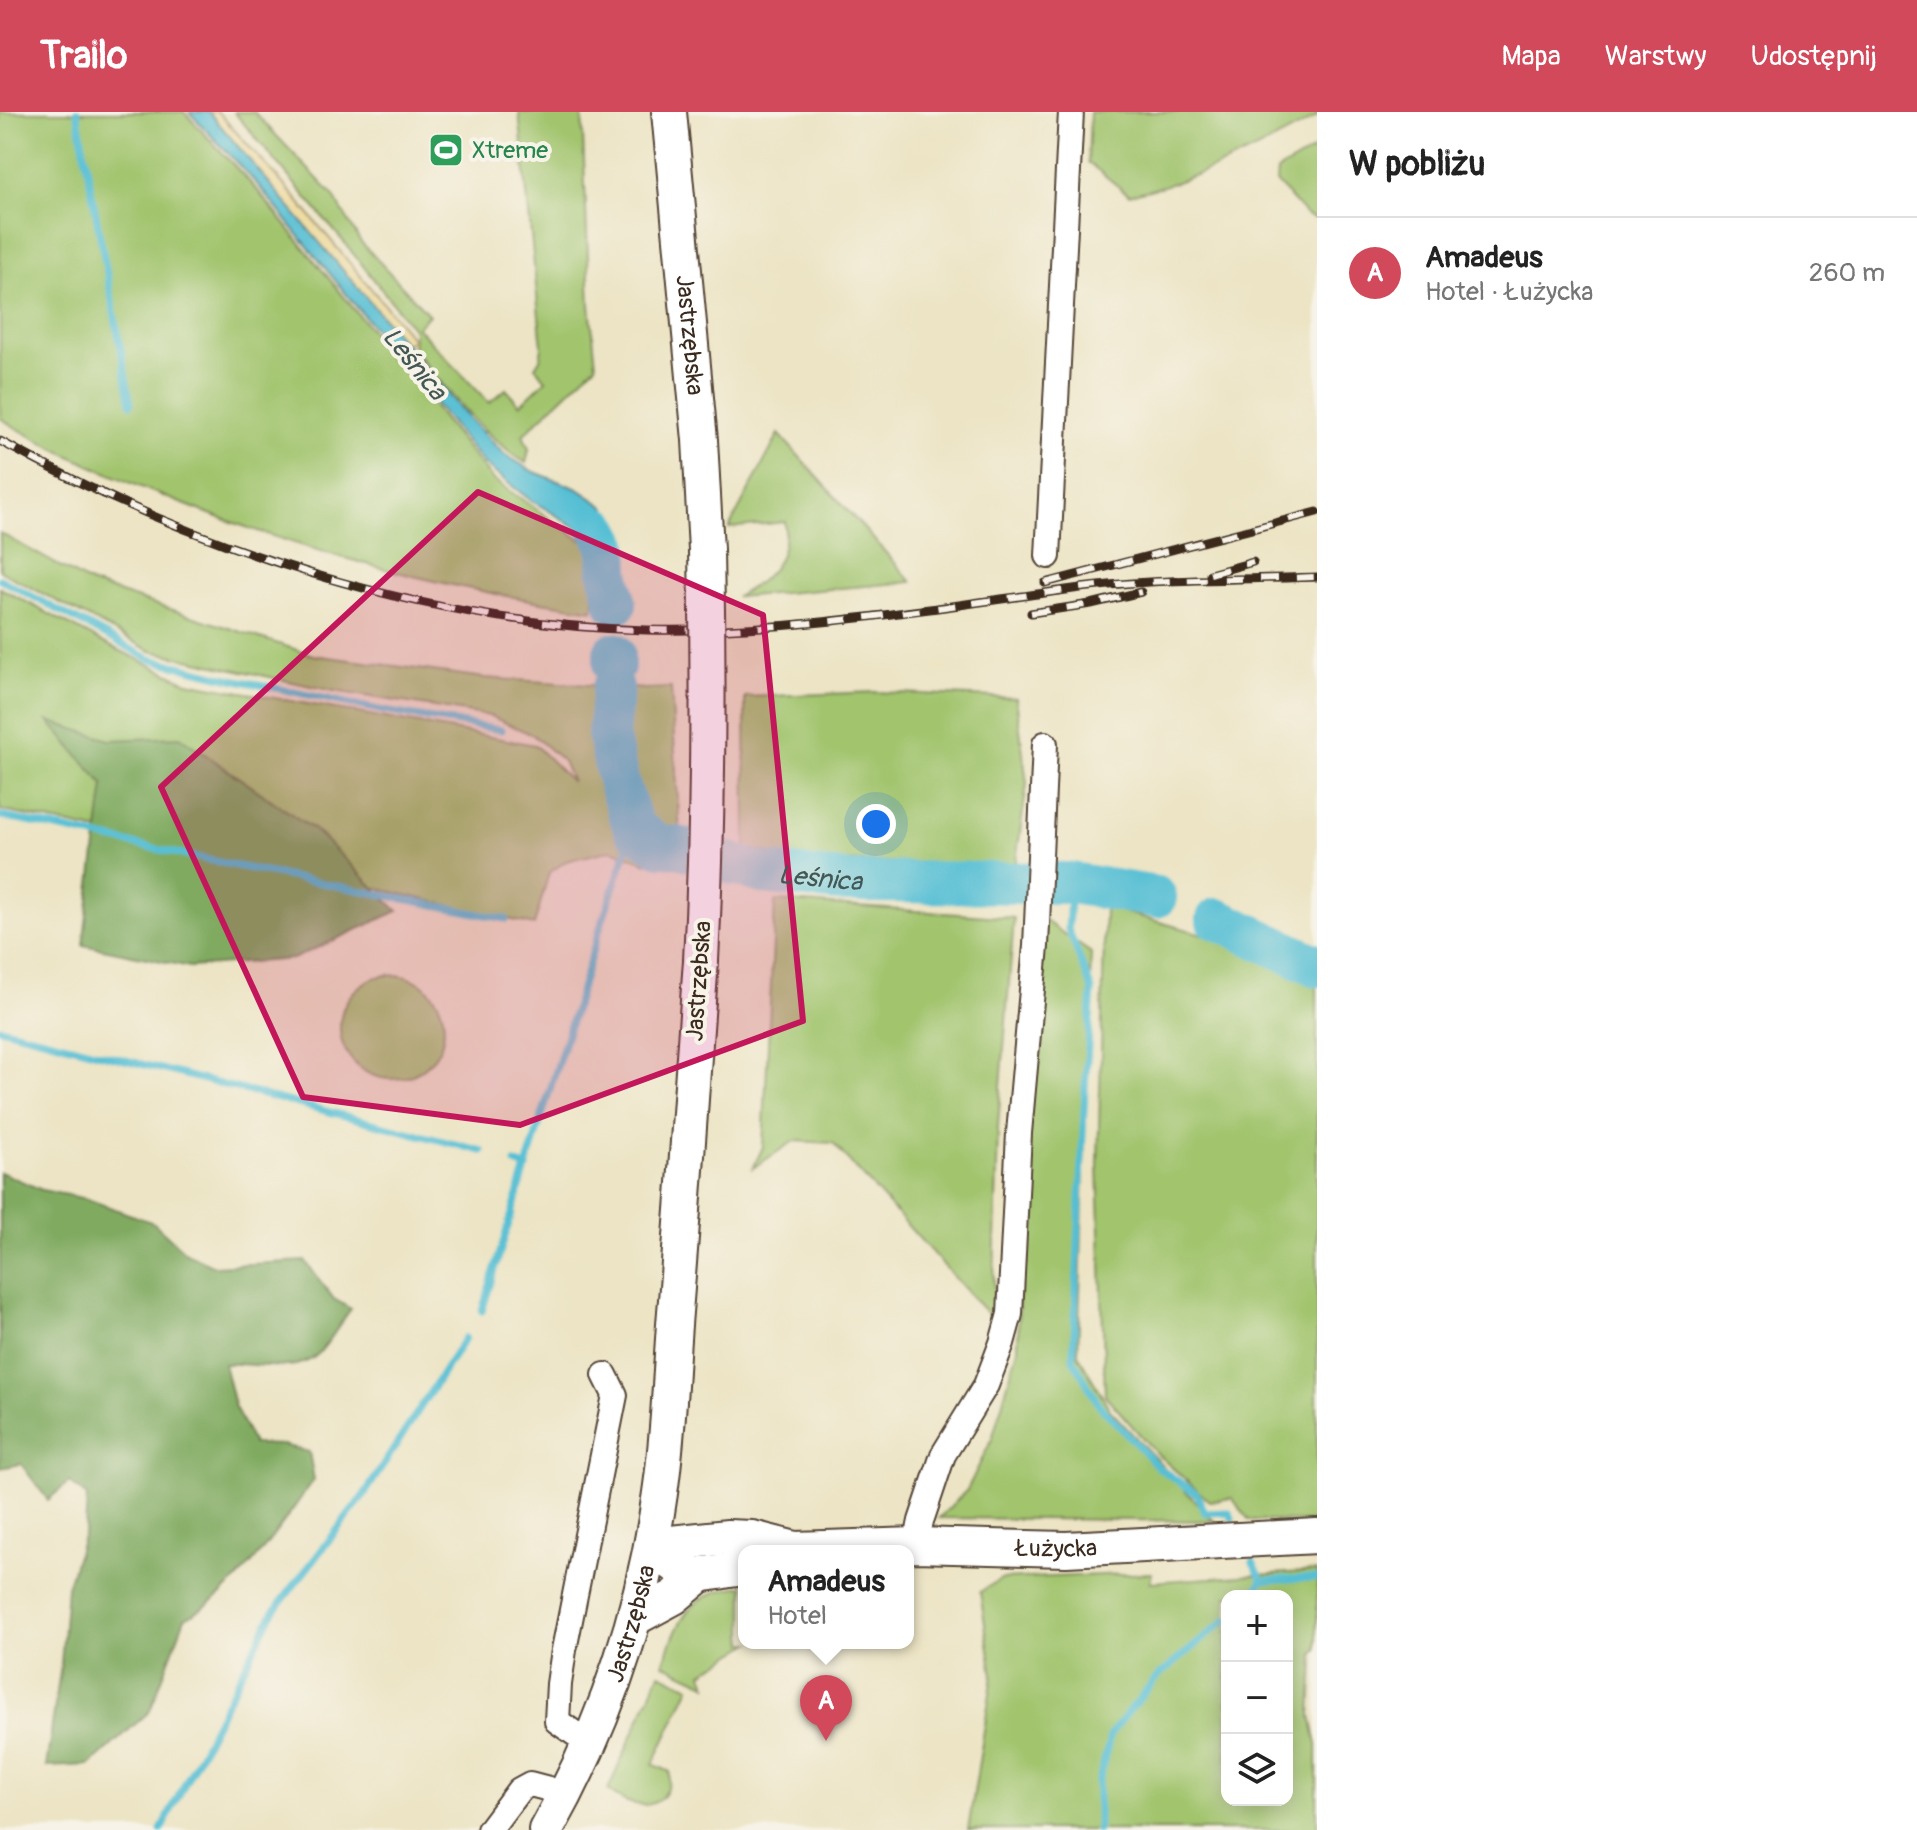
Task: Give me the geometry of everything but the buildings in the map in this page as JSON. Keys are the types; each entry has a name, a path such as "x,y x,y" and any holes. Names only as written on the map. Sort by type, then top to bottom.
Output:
{"main road":[{"name":"Jastrzębska","path":"546,1830 592,1739 635,1618 652,1545 661,1489 701,961 709,733 706,550 700,440 669,112"},
{"path":"661,1489 683,1517 713,1537"},
{"name":"Łużycka","path":"916,1545 1066,1549 1317,1536"},
{"name":"Łużycka","path":"652,1545 713,1537 752,1538 776,1545"},
{"path":"652,1545 683,1572 699,1576 738,1569"},
{"path":"635,1618 674,1597 699,1576"}],"street":[{"path":"1048,556 1071,112"},
{"path":"916,1545 943,1455 986,1385 1010,1314 1019,1133 1036,946 1045,744"},
{"path":"592,1739 574,1733 557,1721 564,1650 615,1395 605,1375"},
{"path":"489,1830 519,1790 530,1784 565,1797"}],"highlighted area":[{"path":"478,492 763,615 803,1021 520,1125 303,1097 161,787"}],"green space":[{"path":"0,112 184,112 257,190 493,480 589,545 596,580 593,610 424,579 260,532 95,467 0,418"},
{"path":"234,112 254,112 333,195 360,241 429,315 417,327 489,403 506,389 520,405 546,380 535,367 542,347 519,112 582,112 590,305 596,365 523,435 529,449 526,463 479,425 413,349 414,330"},
{"path":"1090,112 1317,112 1317,117 1226,163 1178,182 1129,195 1088,162"},
{"path":"1317,148 1317,219 1306,215 1276,182 1277,171"},
{"path":"779,434 912,582 736,597 767,576 783,549 785,522 729,528"},
{"path":"0,533 92,584 313,655 485,678 671,688 680,834 647,863 612,850 566,861 549,873 534,925 376,888 306,844 104,832 0,810 0,588 110,646 187,682 535,745 572,782 563,761 533,735 490,716 334,691 151,651 0,571"},
{"path":"876,692 1016,698 1027,784 1015,868 950,863 805,861 746,848 745,697"},
{"path":"48,721 110,740 180,737 316,831 398,911 293,959 190,967 83,945 104,785"},
{"path":"775,901 1014,918 998,1126 993,1320 833,1143 794,1141 753,1168 763,1147"},
{"path":"1105,907 1228,941 1317,984 1317,1522 1249,1520 1232,1498 1209,1501 1156,1453 1105,1395 1098,1164"},
{"path":"1044,920 1091,953 1078,1354 1110,1410 1214,1521 939,1518 967,1490 992,1439 1018,1349 1020,1231"},
{"path":"392,975 412,979 429,990 440,1007 444,1027 440,1047 429,1064 412,1075 392,1079 372,1075 355,1064 344,1047 340,1027 344,1007 355,990 372,979"},
{"path":"0,1172 42,1190 87,1199 154,1223 186,1253 214,1266 305,1261 334,1299 351,1309 322,1350 308,1361 285,1366 224,1364 234,1405 253,1444 283,1445 309,1452 314,1480 241,1575 224,1592 185,1618 150,1711 90,1765 46,1767 61,1664 67,1587 85,1530 87,1496 69,1482 48,1500 21,1464 0,1468"},
{"path":"1317,1571 1317,1650 1314,1652 1311,1716 1317,1745 1317,1830 968,1830 993,1675 980,1592 1001,1579 1152,1573 1150,1582"},
{"path":"738,1587 738,1649 741,1649 702,1673 708,1685 663,1664 675,1633 689,1610 710,1594"},
{"path":"660,1673 690,1687 653,1764 670,1772 668,1785 657,1802 638,1805 608,1790"}],"sand":[{"path":"208,112 218,112 293,195 414,340 404,344"}],"water":[{"path":"189,112 209,112 469,419 504,454 532,471 578,489 605,507 628,565 629,587 600,577 596,539 529,499 485,465 258,185"}],"waterway":[{"path":"77,112 131,404"},
{"name":"Leśnica","path":"599,528 608,545 609,572 616,604"},
{"path":"0,579 150,659 384,711 501,730"},
{"name":"Leśnica","path":"614,653 614,666"},
{"name":"Leśnica","path":"613,688 608,734 619,785 634,828 660,846 678,847 762,873 850,882 1071,883 1156,897"},
{"path":"0,816 506,919"},
{"path":"482,1311 597,937 634,828"},
{"path":"1071,883 1068,929 1092,990 1073,1359 1099,1405 1160,1469 1197,1494 1205,1513 1229,1512 1232,1518"},
{"name":"Leśnica","path":"1217,919 1317,966"},
{"path":"0,1028 482,1151"},
{"path":"515,1163 527,1168"},
{"path":"161,1830 272,1614 364,1495 465,1338"},
{"path":"1253,1562 1262,1580 1256,1590"},
{"path":"1262,1580 1317,1578"},
{"path":"1098,1830 1098,1784 1111,1733 1158,1676 1221,1624"}],"railway":[{"path":"0,441 150,515 313,574 480,614 564,625 647,630 752,628 857,618 1097,586 1160,581 1317,577"},
{"path":"1045,583 1317,512"},
{"path":"1210,574 1253,562"},
{"path":"1031,613 1091,604 1141,592"}],"place":[{"name":"Xtreme","path":"446,150"},
{"name":"Amadeus","path":"826,1741"}]}
